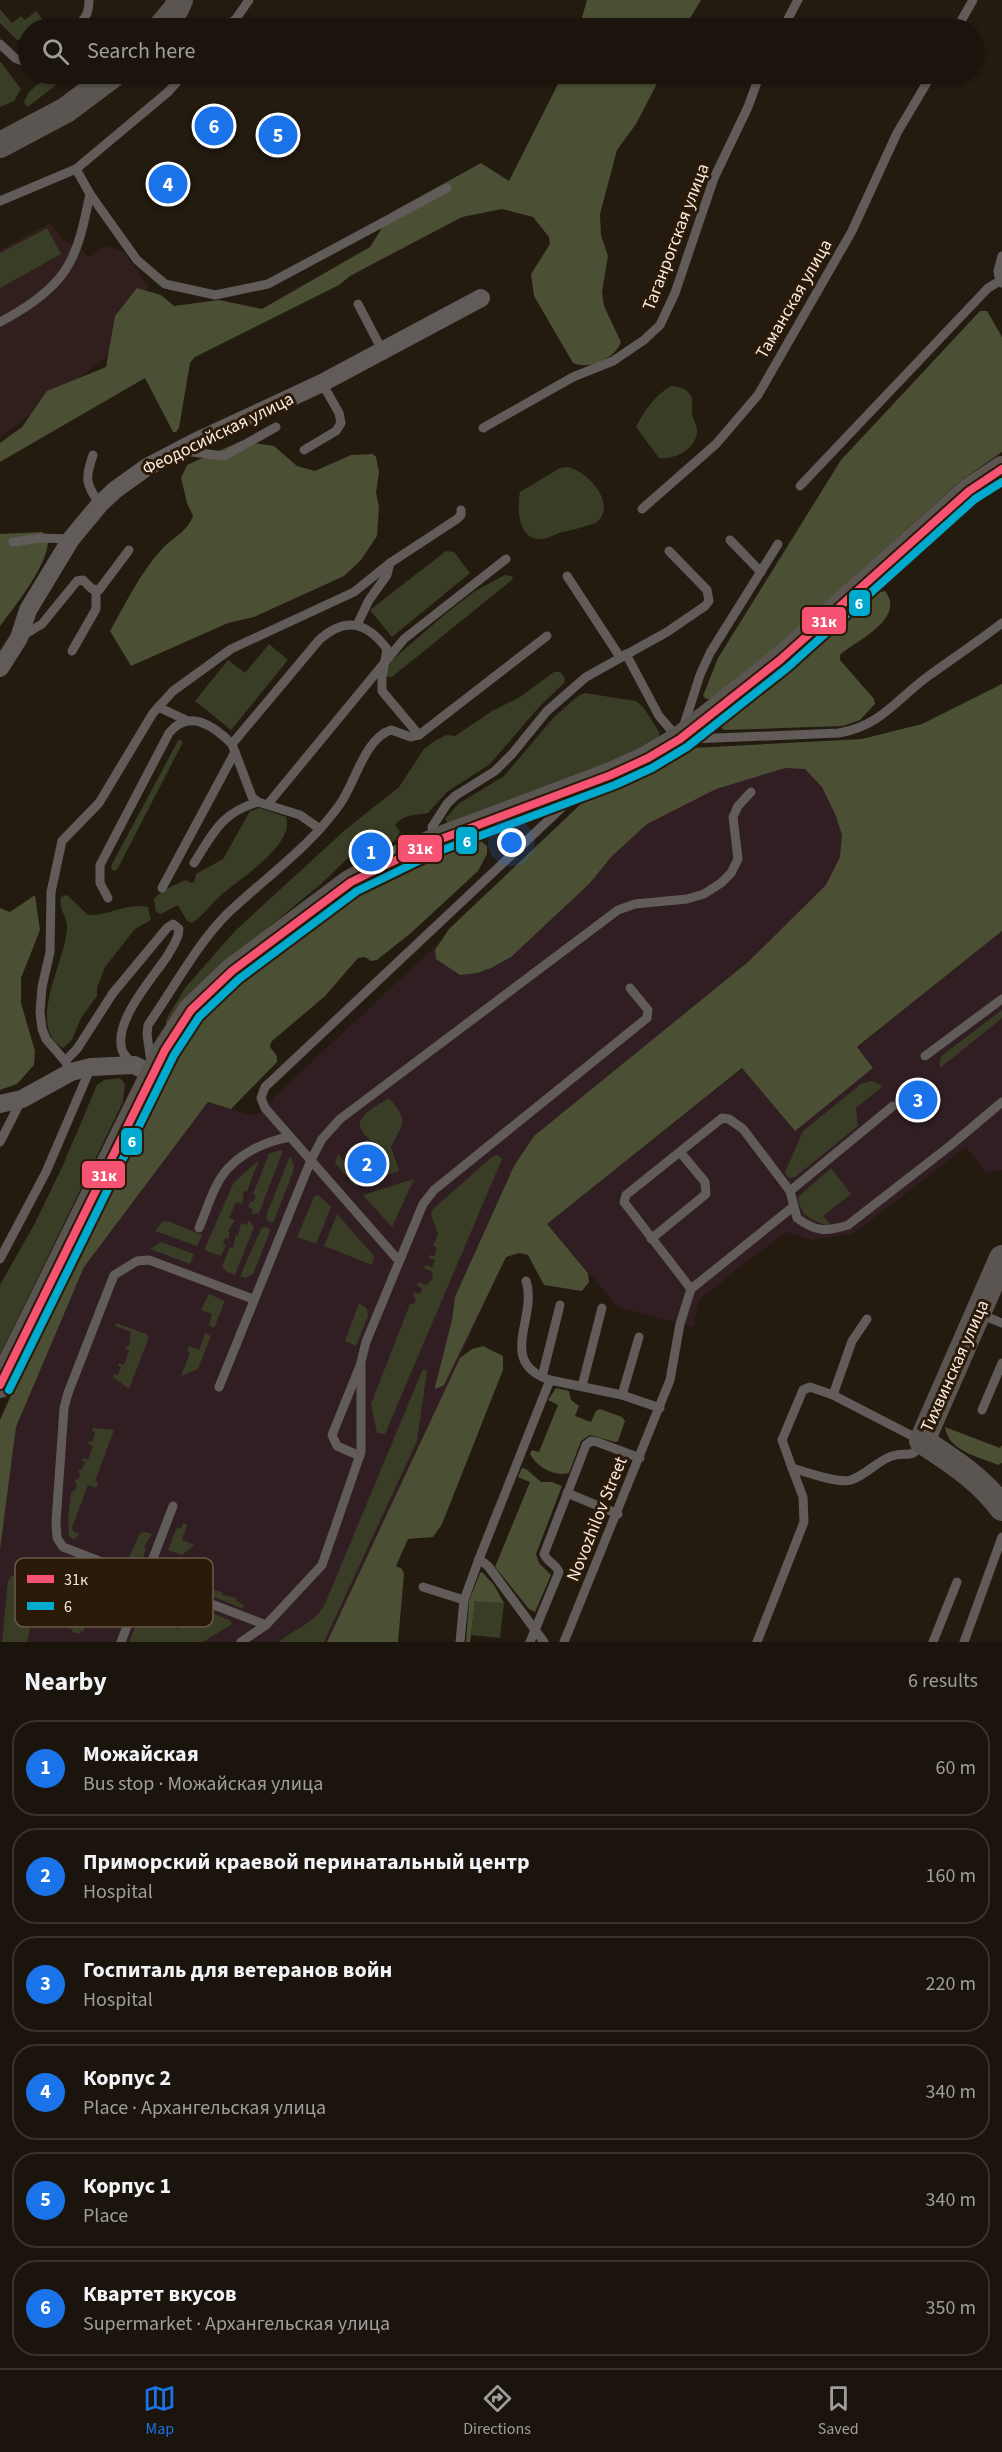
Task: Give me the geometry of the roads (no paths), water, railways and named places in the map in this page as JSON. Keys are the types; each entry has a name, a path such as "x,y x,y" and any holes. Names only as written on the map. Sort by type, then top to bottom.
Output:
{"main road":[{"path":"168,18 180,0"},
{"path":"0,145 66,110 101,84"},
{"path":"0,1385 143,1069 207,994 232,971 351,882 378,867 433,842 584,787 648,758 680,739 780,660 969,491 1002,469"},
{"name":"Тихвинская улица","path":"922,1441 1002,1258"},
{"path":"922,1441 970,1473 1000,1501"}],"street":[{"name":"Феодосийская улица","path":"0,668 19,638 28,610 72,539 100,504 131,478 179,450 322,383 481,298"},
{"path":"0,1104 22,1099 68,1066 143,1069"}],"lane":[{"path":"86,18 89,12 89,0"},
{"path":"236,18 249,0"},
{"path":"788,18 798,0"},
{"path":"963,18 973,0"},
{"path":"0,44 18,59"},
{"path":"0,201 76,169 175,84"},
{"name":"Таганрогская улица","path":"483,428 573,377 613,361 644,340 660,325 675,293 714,178 748,107 756,84"},
{"name":"Таманская улица","path":"642,509 716,444 758,395 852,231 897,133 926,84"},
{"path":"76,169 90,194 137,260 165,284 216,295 268,284 447,188"},
{"path":"0,322 43,292 70,263 80,237 90,194"},
{"path":"800,486 988,288 1001,282 998,271 1002,256"},
{"path":"358,304 382,350"},
{"path":"304,450 336,431 341,423 339,413 322,383"},
{"path":"179,450 224,456 276,427"},
{"path":"93,455 87,485 100,504"},
{"path":"143,1069 122,1049 122,1030 141,993 176,940 179,929 173,924 166,928 113,993 68,1066 46,1039 42,1029 40,1012 42,987 50,952 51,891 63,841 99,803 158,707 173,691 231,649 354,592 390,563 457,519 461,515 461,510"},
{"path":"13,542 40,538 72,539"},
{"path":"730,540 761,572"},
{"path":"680,739 700,675 710,653 778,544"},
{"path":"96,591 129,550"},
{"path":"433,842 432,827 455,796 495,771 547,711 565,695 586,677 667,632 705,606 708,601 707,590 669,552"},
{"path":"194,863 220,822 241,807 263,803 404,639 506,559"},
{"path":"357,625 369,600 387,575 390,563"},
{"path":"567,576 623,655 659,716 680,739 839,734 859,729 872,724 924,679 1002,623"},
{"path":"19,638 42,624 76,581 83,580 96,591 96,609 72,651"},
{"path":"727,607 732,618"},
{"path":"162,888 233,748 319,640 337,627 344,624 357,625 381,640 387,649 382,691 419,735"},
{"path":"143,1069 148,1025 204,941 228,914 320,829 341,803 363,758 385,732 391,730 411,737 419,735 547,636"},
{"path":"158,707 186,720"},
{"path":"108,898 99,884 100,865 169,733 179,723 186,720 195,720 207,725 233,748 248,789 263,803 300,815 320,829"},
{"path":"399,1261 265,1108 261,1098 265,1088 584,787"},
{"path":"219,1387 253,1299 322,1139 340,1119 618,910 635,904 687,899 704,894 720,883 731,873 738,859 733,817 738,806 750,792"},
{"path":"360,1456 337,1446 332,1435 362,1362 366,1342 423,1204 434,1190 647,1018 648,1010 630,988"},
{"path":"925,1056 1002,999"},
{"path":"0,1259 46,1172 91,1067"},
{"path":"0,1142 22,1099"},
{"path":"794,1206 690,1289 624,1203 626,1195 722,1118 729,1119 743,1129 790,1191 794,1206 797,1218 806,1225 828,1231 848,1225 1002,1102"},
{"path":"790,1191 892,1106"},
{"path":"200,1228 222,1175 247,1153 269,1140 290,1137"},
{"path":"651,1239 706,1194 705,1182 680,1152"},
{"path":"90,1558 63,1547 57,1538 56,1522 64,1408 114,1275 137,1261 149,1260 253,1299"},
{"path":"526,1281 530,1296 520,1351 527,1367 546,1378 622,1395 660,1408"},
{"name":"Novozhilov Street","path":"564,1642 618,1514 670,1380 680,1324 690,1289"},
{"path":"460,1642 464,1600 546,1378 560,1305"},
{"path":"582,1386 602,1308"},
{"path":"978,1313 1002,1323"},
{"path":"833,1395 850,1347 867,1319"},
{"path":"622,1395 639,1337"},
{"path":"241,1642 266,1625 322,1565 360,1456 363,1437 362,1362"},
{"path":"982,1410 1002,1363"},
{"path":"757,1642 804,1522 802,1497 782,1440 803,1390 810,1387 833,1395 922,1441 913,1454 892,1456 850,1481 792,1468"},
{"path":"530,1642 559,1572 544,1554 586,1445 591,1441 640,1458"},
{"path":"567,1493 618,1514"},
{"path":"153,1558 173,1506"},
{"path":"964,1642 1002,1538"},
{"path":"478,1559 488,1566 544,1642"},
{"path":"933,1642 957,1582"},
{"path":"423,1587 464,1600"},
{"path":"213,1605 266,1625"},
{"path":"121,1642 127,1627"}],"place":[{"name":"Квартет вкусов","path":"214,126"},
{"name":"Корпус 1","path":"278,135"},
{"name":"Корпус 2","path":"168,184"},
{"name":"Можайская","path":"371,852"},
{"name":"Госпиталь для ветеранов войн","path":"918,1100"},
{"name":"Приморский краевой перинатальный центр","path":"367,1164"}]}
